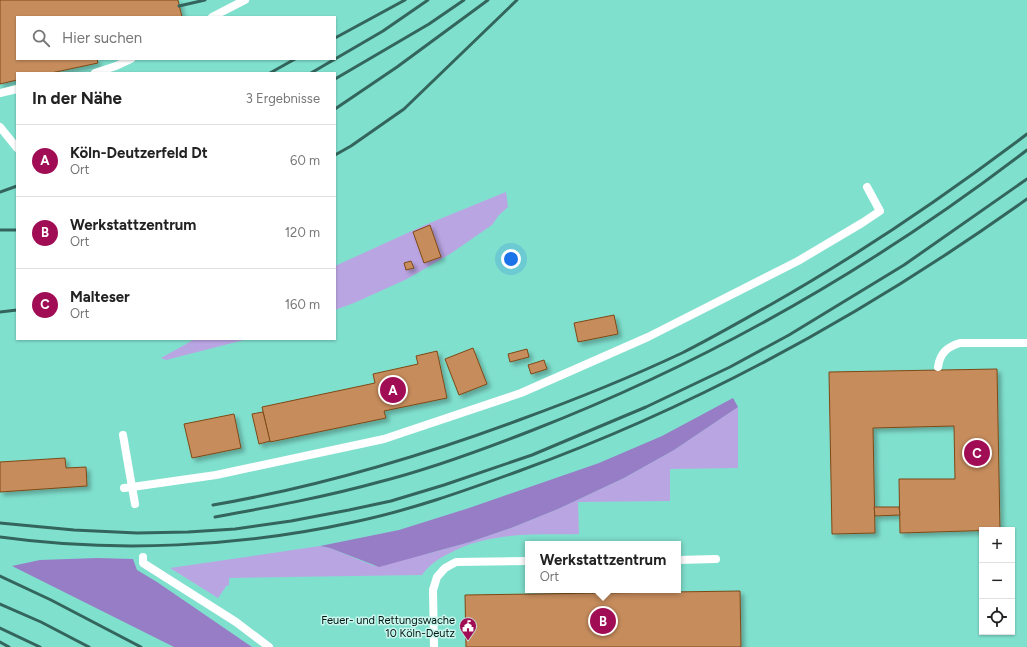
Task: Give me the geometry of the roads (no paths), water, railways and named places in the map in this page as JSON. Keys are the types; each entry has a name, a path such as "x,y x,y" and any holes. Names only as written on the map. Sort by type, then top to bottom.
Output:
{"lane":[{"path":"214,16 245,0"},
{"path":"98,72 129,60"},
{"path":"0,93 16,89"},
{"path":"2,133 16,147"},
{"path":"124,488 216,475 384,439 521,393 648,337 798,261 856,227 880,211 867,187"},
{"path":"938,367 943,353 950,346 960,343 1027,343"},
{"path":"123,435 135,504"},
{"path":"143,557 143,563 236,622 269,647"},
{"path":"681,560 716,559"},
{"path":"434,647 433,590 437,577 444,568 456,562 525,561"}],"railway":[{"path":"179,6 205,0"},
{"path":"336,37 405,0"},
{"path":"336,58 383,31 428,0"},
{"path":"336,78 429,24 464,0"},
{"path":"336,108 397,67 488,0"},
{"path":"336,154 351,146 404,109 517,0"},
{"path":"272,72 293,60"},
{"path":"313,72 333,60"},
{"path":"213,505 252,498 329,480 368,470 444,446 560,405 622,380 682,353 804,286 869,245 965,180 1027,134"},
{"path":"215,517 318,497 398,477 495,445 599,403 727,342 790,308 911,233 970,193 1027,150"},
{"path":"0,523 74,530 137,533 235,529 291,521 349,510 391,501 444,485 532,455 646,407 730,367 789,335 904,265 1027,179"},
{"path":"0,192 16,186"},
{"path":"0,537 44,542 132,546 222,542 267,537 354,522 437,500 587,445 653,417 718,386 782,353 907,280 1027,199"},
{"path":"0,230 16,230"},
{"path":"0,312 16,310"},
{"path":"0,576 51,600 141,647"},
{"path":"0,604 41,622 89,647"},
{"path":"0,628 40,647"},
{"path":"0,642 9,647"}],"place":[{"name":"Köln-Deutzerfeld Dt","path":"393,390"},
{"name":"Malteser","path":"977,453"},
{"name":"Werkstattzentrum","path":"603,621"},
{"name":"Feuer- und Rettungswache 10 Köln-Deutz","path":"468,641"}]}
